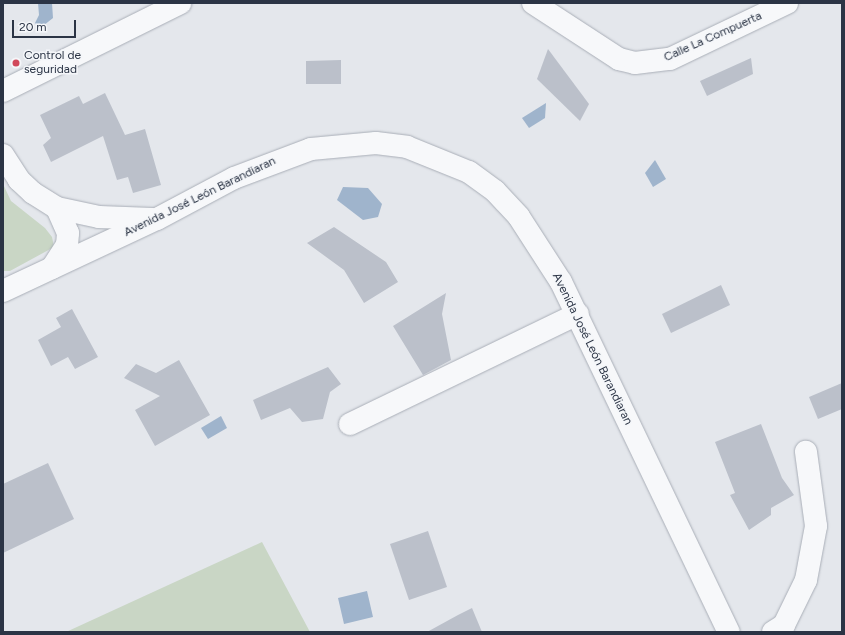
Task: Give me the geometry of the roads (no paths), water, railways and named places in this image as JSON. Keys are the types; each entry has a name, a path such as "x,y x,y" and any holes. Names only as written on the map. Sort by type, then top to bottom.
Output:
{"street":[{"path":"3,91 180,3"},
{"name":"Calle La Compuerta","path":"533,3 620,59 635,63 670,59 788,3"},
{"name":"Avenida José León Barandiaran","path":"3,291 157,219 234,178 311,149 376,143 407,147 469,172 495,191 519,217 578,314 729,632"},
{"path":"3,155 19,180 32,193 57,208 99,217 157,219"},
{"path":"52,268 67,245 68,233 57,208"},
{"path":"350,424 578,314"},
{"path":"773,632 784,625 806,580 816,526 806,452"}],"water":[{"path":"38,3 52,3 53,18 39,29 35,23 39,15"},
{"path":"546,103 545,118 529,128 522,118"},
{"path":"655,160 666,179 653,187 645,173"},
{"path":"343,187 368,188 382,204 378,217 363,220 337,200"},
{"path":"221,416 227,428 208,439 201,428"},
{"path":"367,591 373,617 344,624 338,598"}],"place":[{"name":"Control de seguridad","path":"16,63"}]}
